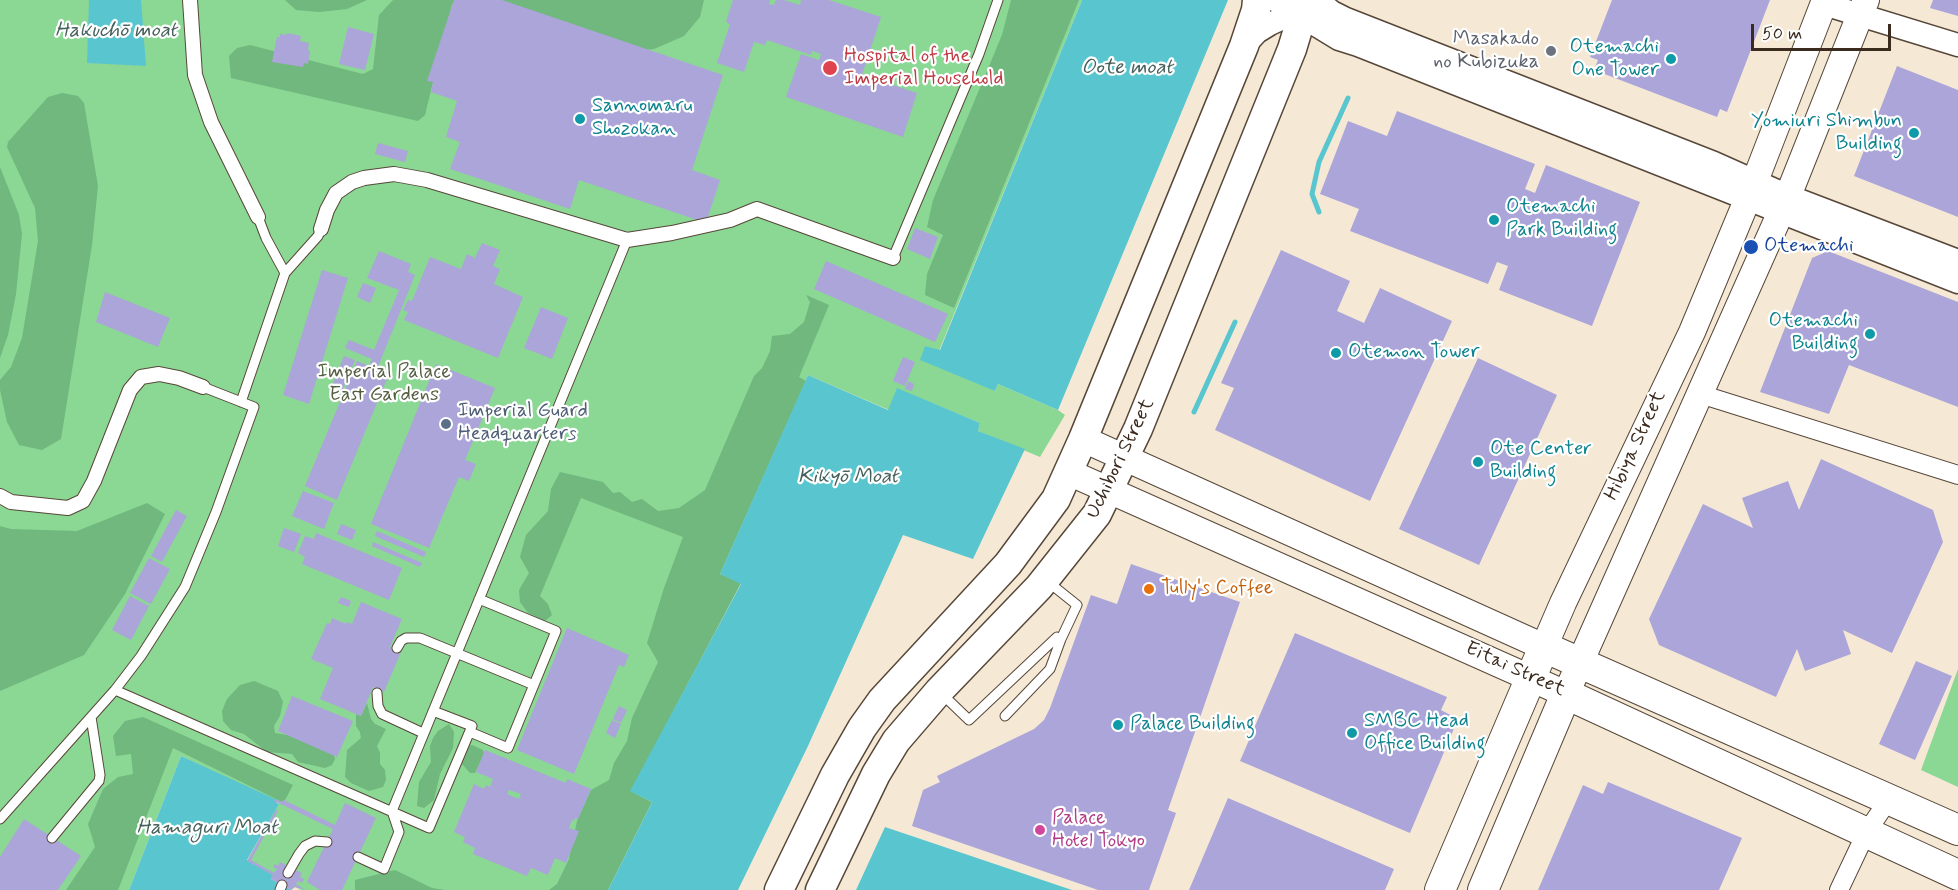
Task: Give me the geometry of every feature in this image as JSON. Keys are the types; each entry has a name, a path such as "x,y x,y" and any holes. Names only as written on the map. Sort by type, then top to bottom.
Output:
{"highway":[{"name":"Eitai Street","path":"1544,647 1958,830"},
{"name":"Hibiya Street","path":"1440,890 1544,647"},
{"name":"Eitai Street","path":"1566,694 1958,874"},
{"name":"Hibiya Street","path":"1483,890 1566,694"}],"main road":[{"name":"Uchibori Street","path":"779,890 835,775 862,728 882,700 1008,564 1056,499 1083,439 1244,46 1257,0"},
{"name":"Hibiya Street","path":"1544,647 1692,332 1825,2"},
{"name":"Uchibori Street","path":"820,890 876,774 896,741 939,691 1045,579 1094,519 1110,490 1138,429 1307,5"},
{"name":"Hibiya Street","path":"1566,694 1785,204 1863,7"},
{"name":"Eitai Street","path":"1083,439 1544,647"},
{"name":"Eitai Street","path":"1068,472 1566,694"}],"street":[{"path":"190,0 195,75 211,122 258,217"},
{"path":"1275,0 1307,5 1342,29 1358,45 1751,190 1958,282"},
{"path":"1825,2 1863,7 1958,45"},
{"path":"1244,46 1257,32 1307,5"},
{"path":"1285,64 1311,43 1342,29"},
{"path":"321,230 327,210 336,193 352,182 364,178 394,174 426,180 627,240 730,220 757,209 893,258"},
{"path":"1785,204 1958,261"},
{"path":"0,496 11,502 68,508 83,501 94,481 130,390 141,377 159,374 179,378 203,387"},
{"path":"1700,394 1958,475"},
{"path":"1839,890 1866,833 1889,799"}],"lane":[{"path":"893,258 979,54 998,0"},
{"path":"258,217 266,238 285,273"},
{"path":"241,402 285,273 321,230"},
{"path":"358,857 384,868 399,832 392,811 627,240"},
{"path":"0,819 115,690 141,656 185,587 216,512 254,407 203,387"},
{"path":"1005,716 1050,669 1077,605 1045,579"},
{"path":"470,732 508,748 556,631 479,599"},
{"path":"397,648 401,641 416,637 534,685"},
{"path":"939,691 969,720 1057,637 1061,639"},
{"path":"115,690 429,828 472,726 433,711"},
{"path":"378,693 377,702 382,714 423,733"},
{"path":"52,838 95,787 100,775 91,717"},
{"path":"288,873 305,846 315,841 327,842"}],"green space":[{"name":"Imperial Palace East Gardens","path":"0,0 1082,0 939,351 925,346 995,391 998,384 1065,415 1040,457 978,431 980,423 897,389 889,410 808,375 720,574 741,583 631,791 608,890 301,890 295,887 291,890 271,879 272,875 247,861 279,803 181,756 129,890 0,890"},
{"path":"285,0 367,0 347,9 319,12 296,10"},
{"path":"393,0 704,0 700,17 684,36 654,49 625,52 480,9 452,4 425,115 418,121 231,78 229,56 237,48 250,45 363,74 373,69 379,15"},
{"path":"1011,0 1079,0 954,308 925,295 927,274 943,235 927,227 933,200 1002,35"},
{"path":"62,93 78,96 84,103 98,186 92,245 61,439 42,450 19,445 7,422 0,390 0,380 11,367 22,338 38,241 35,208 7,147 8,142 48,97"},
{"path":"0,167 19,215 22,234 16,294 8,335 0,358"},
{"path":"806,295 829,305 799,377 806,381 720,574 741,583 631,791 652,802 608,890 549,890 557,884 569,859 577,821 591,790 609,780 614,763 627,741 632,718 658,662 647,643 683,537 581,498 540,596 548,604 552,615 545,621 528,613 520,602 519,590 529,573 520,557 526,535 548,511 551,489 560,472 603,482 613,493 620,492 632,502 642,499 658,511 679,508 705,490 754,376 762,368 770,351 772,336 790,334 804,322 810,302"},
{"path":"147,503 165,514 125,594 84,655 0,691 0,526 11,529 77,531"},
{"path":"1958,669 1958,787 1921,770"},
{"path":"254,681 278,691 283,702 280,716 274,726 275,733 330,742 335,759 332,765 325,768 298,762 292,754 267,752 244,734 231,730 223,721 222,711 227,699 240,685"},
{"path":"367,703 371,719 375,724 386,729 377,746 386,780 383,787 369,791 351,783 345,777 347,750 361,738 356,726 356,714 361,716"},
{"path":"143,717 293,785 282,802 173,748 118,890 66,890 95,847 88,824 103,789 118,777 133,774 131,754 116,756 113,736 125,721"},
{"path":"449,724 454,732 453,748 440,774 434,800 424,808 417,806 419,782 431,762 430,746 433,738 438,731"},
{"path":"472,745 483,750 484,754 475,773 470,773 462,764 468,746"},
{"path":"395,870 432,888 445,890 355,890 355,880"}],"water":[{"name":"Hakuchō moat","path":"89,0 141,0 146,66 87,63"},
{"name":"Oote moat","path":"1082,0 1228,0 1058,410 998,384 995,391 920,360 925,346 940,350"},
{"name":"Kikyō Moat","path":"808,375 888,410 897,388 980,423 978,431 1025,449 973,559 903,535 808,746 738,890 608,890 652,802 630,791 741,584 720,574"},
{"name":"Hamaguri Moat","path":"181,756 277,800 279,804 247,860 273,875 271,879 291,890 129,890"},
{"path":"885,827 1072,890 856,890"}],"building":[{"name":"Sannomaru Shozokan","path":"454,0 502,0 723,75 692,170 720,180 706,223 579,180 570,209 450,169 460,142 446,137 457,101 431,92 433,82 427,81"},
{"name":"Hospital of the Imperial Household","path":"733,0 770,0 769,4 774,5 776,0 784,0 800,5 801,0 829,0 881,17 862,75 917,93 903,137 786,97 801,54 819,60 821,54 812,51 811,55 767,40 765,45 754,42 744,72 717,63 730,24 726,22"},
{"name":"Otemachi One Tower","path":"1612,0 1770,0 1727,112 1720,109 1717,117 1594,70 1598,60 1590,57"},
{"path":"1933,0 1958,0 1958,16 1930,8"},
{"path":"348,27 374,34 365,70 339,64"},
{"path":"287,33 301,36 300,41 309,43 308,64 304,63 303,67 272,62 277,37"},
{"name":"Yomiuri Shimbun Building","path":"1897,66 1958,90 1958,217 1854,176"},
{"name":"Otemachi Park Building","path":"1397,111 1535,164 1525,189 1535,193 1546,165 1640,202 1592,326 1499,290 1508,266 1497,262 1488,284 1350,231 1359,209 1320,194 1348,121 1387,136"},
{"path":"378,143 408,151 405,162 375,154"},
{"path":"915,228 938,237 930,259 907,249"},
{"path":"482,243 500,250 493,266 500,269 494,284 523,297 498,358 404,320 408,312 403,310 408,300 412,301 430,257 461,269 467,254 475,258"},
{"name":"Otemon Tower","path":"1281,250 1350,281 1337,311 1364,323 1380,288 1452,321 1370,501 1215,430 1234,388 1221,383"},
{"path":"379,251 411,264 408,272 415,275 377,369 389,374 337,500 305,486 357,361 369,366 372,359 345,348 349,340 374,350 399,290 367,278"},
{"name":"Otemachi Building","path":"1828,251 1958,302 1958,407 1849,365 1829,414 1760,392 1812,258"},
{"path":"826,261 948,314 935,342 814,289"},
{"path":"322,270 348,278 309,404 283,395"},
{"path":"363,283 376,288 370,303 357,297"},
{"path":"105,292 170,318 158,347 96,322"},
{"path":"541,307 568,318 552,359 524,348"},
{"path":"344,356 355,360 342,391 332,386"},
{"path":"903,357 915,362 905,386 893,381"},
{"name":"Ote Center Building","path":"1478,358 1557,395 1479,565 1399,529"},
{"name":"Imperial Guard Headquarters","path":"436,364 495,388 465,460 476,464 469,481 459,477 429,548 371,524"},
{"path":"908,381 914,384 912,391 905,389"},
{"path":"1821,459 1933,510 1943,542 1892,653 1843,630 1851,654 1805,671 1797,649 1776,697 1659,645 1649,619 1703,504 1753,528 1742,498 1788,481 1799,510"},
{"path":"303,491 334,503 324,529 292,516"},
{"path":"176,510 187,516 162,562 151,556"},
{"path":"341,524 356,530 352,540 337,534"},
{"path":"284,528 301,534 294,552 278,546"},
{"path":"377,531 426,552 424,557 375,536"},
{"path":"316,533 402,568 389,600 302,564 305,557 298,553 305,536 314,539"},
{"path":"373,542 422,563 420,567 372,546"},
{"path":"149,558 170,569 151,604 130,593"},
{"name":"Palace Building","path":"1131,564 1240,602 1168,810 1176,813 1149,890 1098,890 912,826 923,790 940,782 937,776 1034,729 1044,720 1091,595 1117,604"},
{"path":"130,596 149,606 131,640 112,630"},
{"path":"341,597 351,601 349,607 338,603"},
{"path":"361,602 402,619 390,647 401,652 384,692 373,687 361,716 320,699 333,668 311,659 327,623 330,624 332,618 352,624"},
{"path":"567,628 629,655 624,667 619,665 574,774 517,750"},
{"name":"SMBC Head Office Building","path":"1295,633 1447,697 1441,710 1458,719 1410,833 1240,761"},
{"path":"1916,661 1952,676 1915,760 1879,744"},
{"path":"292,696 353,721 337,757 278,731"},
{"path":"619,706 627,710 621,723 613,719"},
{"path":"612,720 621,724 615,738 606,733"},
{"path":"485,750 566,783 567,779 591,789 578,819 572,820 569,828 579,831 566,863 555,858 548,875 531,868 527,876 473,854 475,848 463,842 465,837 454,832 474,784 484,789 486,785 490,787 493,779 476,772","holes":["509,790 521,794 519,799 507,794"]},
{"path":"1608,782 1742,838 1719,890 1538,890 1583,785 1603,794"},
{"path":"1228,798 1394,869 1385,890 1189,890"},
{"path":"275,799 282,802 284,800 335,825 345,803 376,818 342,890 320,890 307,882 333,829 274,801"},
{"path":"276,810 278,811 251,860 274,873 277,869 273,867 275,864 278,866 280,862 302,873 300,877 304,879 302,883 298,881 296,884 306,890 295,887 291,890 271,879 273,875 247,861"},
{"path":"24,819 81,856 58,890 0,890 0,857"}],"waterway":[{"path":"1319,212 1312,194 1319,162 1348,98"},
{"path":"1194,412 1235,322"}],"place":[{"name":"Masakado no Kubizuka","path":"1551,51"},
{"name":"Otemachi One Tower","path":"1671,59"},
{"name":"Hospital of the Imperial Household","path":"830,68"},
{"name":"Sannomaru Shozokan","path":"580,119"},
{"name":"Yomiuri Shimbun Building","path":"1914,133"},
{"name":"Otemachi Park Building","path":"1494,220"},
{"name":"Otemachi","path":"1751,247"},
{"name":"Otemachi Building","path":"1870,334"},
{"name":"Otemon Tower","path":"1336,353"},
{"name":"Imperial Guard Headquarters","path":"446,424"},
{"name":"Ote Center Building","path":"1478,462"},
{"name":"Tully's Coffee","path":"1149,589"},
{"name":"Palace Building","path":"1118,725"},
{"name":"SMBC Head Office Building","path":"1352,733"},
{"name":"Palace Hotel Tokyo","path":"1040,830"}]}
